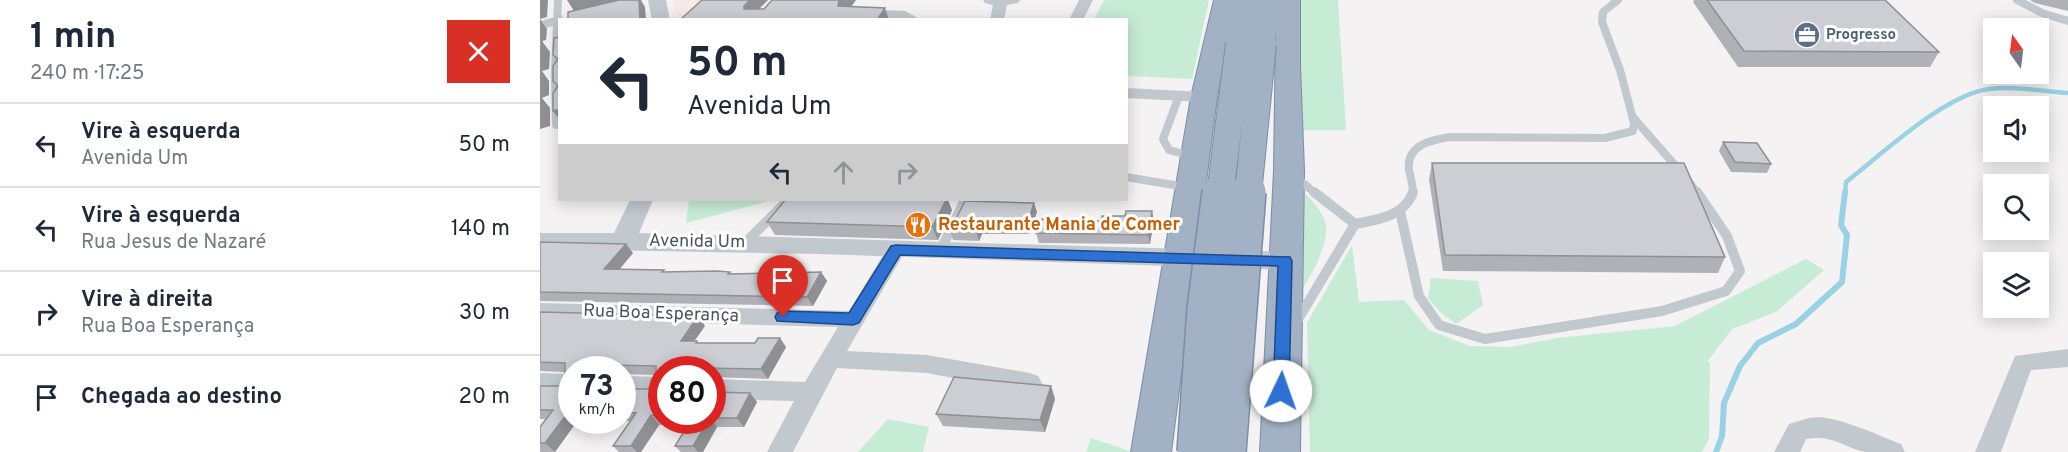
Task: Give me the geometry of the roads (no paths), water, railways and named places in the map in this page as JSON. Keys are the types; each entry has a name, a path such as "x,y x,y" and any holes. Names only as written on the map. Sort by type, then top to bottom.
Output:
{"highway":[{"path":"1151,452 1196,158 1192,97 1225,0"},
{"path":"1228,452 1243,241 1251,44 1246,0"},
{"path":"1195,452 1205,309 1251,44 1267,0"},
{"path":"1280,452 1289,171 1289,0"}],"street":[{"path":"657,0 661,18"},
{"path":"851,16 865,0"},
{"path":"1077,18 1086,0"},
{"path":"998,18 1002,1"},
{"path":"851,16 905,15 909,18"},
{"path":"1128,93 1192,97"},
{"path":"623,241 641,201"},
{"name":"Avenida Um","path":"540,241 746,243 896,250 1285,261"},
{"path":"780,452 811,392 896,250"},
{"name":"Rua Boa Esperança","path":"540,310 853,319"},
{"path":"1988,452 2023,362 2068,358"},
{"path":"830,359 927,364 1030,383"},
{"path":"540,383 558,384"},
{"path":"726,389 811,392"},
{"path":"1787,452 1798,431 1809,426 1842,433 1892,452"}],"lane":[{"path":"556,125 554,45 558,21 558,0"},
{"path":"1284,344 1355,224 1400,211 1409,203 1413,195 1409,162 1412,154 1430,141 1450,137 1617,136 1633,131 1632,116 1620,70 1602,22 1603,12 1618,0"},
{"path":"2017,0 2042,13 2068,21"},
{"path":"540,25 558,21"},
{"path":"1400,211 1419,296 1439,326 1485,339 1662,311 1726,291 1740,271 1727,236 1695,189 1632,116"},
{"path":"1289,171 1334,210 1355,224"},
{"path":"1128,177 1192,188"},
{"path":"746,243 787,201"},
{"path":"940,251 965,201"}],"waterway":[{"path":"1845,194 1846,182 1914,127 1953,102 1989,89 2009,88 2068,93"},
{"path":"1716,452 1722,436 1724,403 1740,366 1758,343 1796,324 1842,282 1847,235 1841,225 1845,192"}],"place":[{"name":"Progresso","path":"1807,35"},
{"name":"Restaurante Mania de Comer","path":"918,225"}]}
